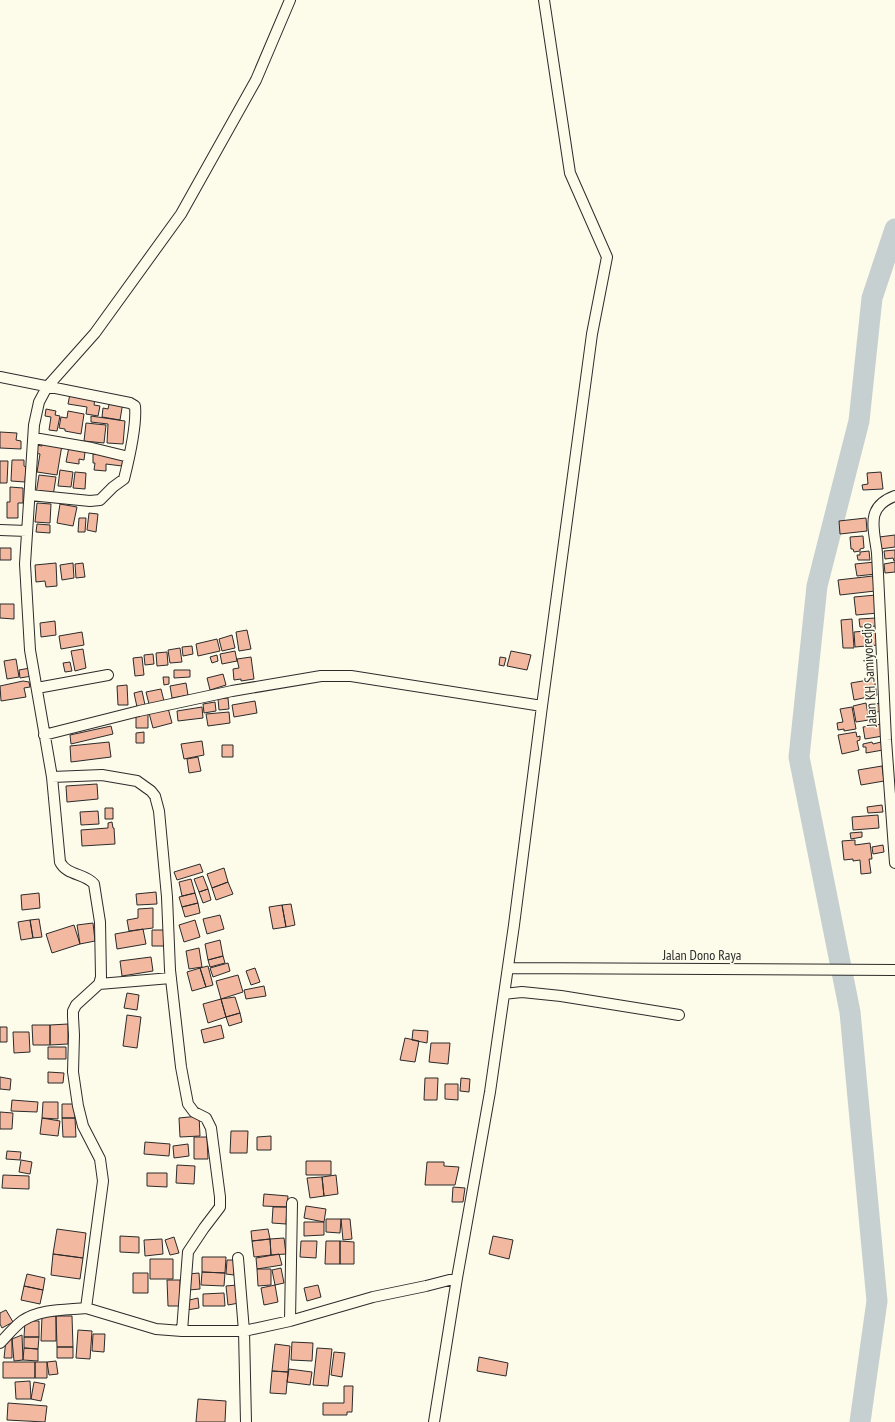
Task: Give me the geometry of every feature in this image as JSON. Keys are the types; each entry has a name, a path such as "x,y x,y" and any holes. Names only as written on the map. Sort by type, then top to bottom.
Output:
{"street":[{"path":"86,1308 103,1181 100,1160 83,1126 78,1106 73,1072 73,1011 76,1005 99,984 101,977 100,922 94,884 91,880 66,870 60,862 52,777 30,650 25,564 34,425 39,402 47,387 95,333 181,214 256,80 290,0"},
{"path":"434,1422 457,1278 490,1092 508,968 592,334 607,257 570,173 544,0"},
{"path":"0,377 130,403 135,406 136,412 124,479 113,487 100,500 90,501 30,495"},
{"path":"34,438 92,448 129,457"},
{"name":"Jalan KH Samiyoredjo","path":"895,496 887,499 879,505 874,513 873,522 877,553 890,741 895,864"},
{"path":"0,530 27,531"},
{"path":"37,688 108,674"},
{"path":"44,735 139,711 232,690 321,676 351,676 542,706"},
{"path":"52,777 102,775 136,781 151,791 155,796 159,811 166,878 171,978 181,1067 188,1104 194,1112 206,1118 211,1128 220,1197 220,1207 188,1252 182,1331"},
{"name":"Jalan Dono Raya","path":"508,968 895,970"},
{"path":"99,984 171,978"},
{"path":"504,994 522,992 561,996 679,1015"},
{"path":"290,1321 292,1203"},
{"path":"238,1258 244,1331 246,1422"},
{"path":"0,1343 15,1327 30,1316 44,1312 86,1308 156,1329 182,1331 244,1331 290,1321 373,1297 457,1278"}],"building":[{"path":"70,394 95,398 94,405 100,406 98,416 86,414 87,407 68,404"},
{"path":"110,400 123,402 120,420 102,417 103,408 108,409"},
{"path":"46,409 56,411 55,415 60,416 57,431 49,430 51,417 45,416"},
{"path":"68,411 84,414 81,434 65,431 65,429 59,428 61,417 67,418"},
{"path":"91,416 125,421 123,444 107,443 108,424 91,422"},
{"path":"86,423 106,425 104,443 84,441"},
{"path":"0,432 17,433 16,440 21,441 21,449 0,448"},
{"path":"42,442 62,445 57,475 37,472 40,454 35,453 37,445 42,446"},
{"path":"69,447 81,449 81,451 85,452 84,460 79,459 79,464 66,462"},
{"path":"93,454 123,457 122,466 106,464 106,471 94,470 95,463 93,463"},
{"path":"12,460 24,460 24,466 26,467 25,482 11,481"},
{"path":"0,461 8,461 7,483 0,483"},
{"path":"60,470 73,472 71,487 58,486"},
{"path":"75,472 86,473 85,489 73,488"},
{"path":"881,472 883,489 863,490 862,485 868,484 867,473"},
{"path":"39,475 56,477 53,496 36,494"},
{"path":"10,487 23,488 23,503 18,503 18,518 7,518 7,502 10,502"},
{"path":"37,503 51,504 50,523 35,522"},
{"path":"60,504 77,507 73,526 57,523"},
{"path":"89,513 98,514 96,532 87,530"},
{"path":"79,518 86,518 85,532 78,532"},
{"path":"866,518 867,531 840,534 839,521"},
{"path":"37,524 50,525 50,533 36,532"},
{"path":"895,535 895,547 880,549 879,537"},
{"path":"863,536 864,548 860,549 860,551 854,552 853,549 851,549 850,537"},
{"path":"0,548 11,548 11,560 0,560"},
{"path":"895,550 895,561 893,558 885,559 884,551"},
{"path":"869,551 870,560 858,560 857,555 860,555 860,552"},
{"path":"875,562 876,574 857,576 855,564"},
{"path":"895,562 895,572 885,573 884,564"},
{"path":"56,563 57,586 46,587 45,581 36,582 35,565"},
{"path":"73,563 74,578 62,580 60,565"},
{"path":"83,563 85,577 76,578 75,564"},
{"path":"873,576 875,591 840,595 838,580"},
{"path":"876,595 878,613 856,615 854,597"},
{"path":"0,604 14,604 14,619 0,618"},
{"path":"876,618 877,626 860,627 859,619"},
{"path":"852,619 854,648 843,648 841,620"},
{"path":"55,621 56,635 41,637 40,623"},
{"path":"247,630 251,649 239,651 236,632"},
{"path":"876,630 878,645 855,647 854,632"},
{"path":"82,632 84,645 61,649 59,636"},
{"path":"232,635 235,648 222,651 219,639"},
{"path":"217,639 220,651 198,656 196,644"},
{"path":"192,646 193,654 183,656 182,647"},
{"path":"180,648 182,662 170,663 168,650"},
{"path":"83,649 86,668 75,671 71,651"},
{"path":"235,651 237,661 222,664 220,654"},
{"path":"511,651 531,655 527,670 507,666"},
{"path":"167,652 168,665 157,666 156,653"},
{"path":"153,654 154,664 145,665 144,655"},
{"path":"217,655 218,661 212,663 210,657"},
{"path":"142,657 144,675 135,676 133,658"},
{"path":"251,657 254,679 241,681 241,679 234,680 233,669 239,668 237,659"},
{"path":"500,657 506,658 504,666 499,665"},
{"path":"16,659 19,677 7,679 4,661"},
{"path":"70,662 72,671 65,672 63,663"},
{"path":"30,668 32,676 20,678 19,670"},
{"path":"174,670 190,670 190,677 174,678"},
{"path":"223,674 226,685 210,690 207,678"},
{"path":"163,677 169,677 169,684 164,685"},
{"path":"874,679 877,695 854,700 851,683"},
{"path":"23,681 29,682 30,687 24,688 26,697 1,701 0,686"},
{"path":"186,683 188,695 172,698 170,686"},
{"path":"127,685 128,705 118,705 117,686"},
{"path":"161,689 164,701 149,704 146,692"},
{"path":"142,691 145,705 137,707 134,693"},
{"path":"228,698 229,709 219,710 218,699"},
{"path":"255,701 257,713 234,717 232,705"},
{"path":"215,702 216,711 204,713 203,704"},
{"path":"866,703 869,720 856,722 853,706"},
{"path":"881,703 883,711 870,713 869,705"},
{"path":"202,707 203,718 178,721 177,711"},
{"path":"852,707 856,729 844,731 844,729 838,730 837,723 843,722 840,709"},
{"path":"168,708 172,723 153,728 149,713"},
{"path":"229,712 230,723 208,726 206,714"},
{"path":"136,714 148,714 148,728 136,728"},
{"path":"881,724 883,736 865,739 863,727"},
{"path":"111,726 113,734 71,744 70,735"},
{"path":"144,732 144,743 136,743 136,733"},
{"path":"856,732 857,737 860,736 860,740 857,741 859,750 842,754 838,735"},
{"path":"202,741 204,755 184,759 181,744"},
{"path":"109,742 111,757 71,762 70,746"},
{"path":"872,742 873,744 881,742 883,750 866,753 866,747 863,747 863,744"},
{"path":"222,745 233,745 233,757 222,757"},
{"path":"198,757 201,771 189,773 187,759"},
{"path":"882,766 884,781 861,785 858,770"},
{"path":"97,784 98,799 67,802 66,786"},
{"path":"882,805 883,812 868,813 867,807"},
{"path":"105,808 113,808 113,819 105,819"},
{"path":"98,811 99,824 81,825 80,812"},
{"path":"878,815 879,828 853,830 852,817"},
{"path":"112,822 115,844 82,846 81,830 108,828 108,823"},
{"path":"862,832 862,837 851,839 850,833"},
{"path":"855,840 855,845 870,843 872,859 869,859 871,873 861,874 860,860 844,860 842,841"},
{"path":"883,845 884,852 873,854 872,847"},
{"path":"200,864 203,872 177,880 174,872"},
{"path":"224,868 228,882 212,888 207,874"},
{"path":"203,876 208,889 199,892 194,879"},
{"path":"191,879 195,893 182,896 179,882"},
{"path":"228,882 233,894 216,900 212,888"},
{"path":"208,889 211,900 203,903 199,892"},
{"path":"156,892 157,904 137,905 136,894"},
{"path":"39,893 40,908 22,910 21,895"},
{"path":"195,893 198,903 182,907 179,897"},
{"path":"198,903 200,913 185,917 182,907"},
{"path":"291,904 295,925 286,927 282,905"},
{"path":"282,905 286,927 273,929 269,907"},
{"path":"153,908 153,928 129,931 127,920 138,918 138,909"},
{"path":"220,915 224,929 207,934 203,919"},
{"path":"39,919 42,937 33,938 30,920"},
{"path":"30,920 33,938 21,940 18,922"},
{"path":"195,920 200,937 184,942 179,925"},
{"path":"93,923 95,941 80,944 77,925"},
{"path":"74,925 80,944 52,953 46,934"},
{"path":"143,929 146,944 117,949 115,934"},
{"path":"152,930 165,930 165,946 152,946"},
{"path":"220,940 223,956 208,960 205,944"},
{"path":"199,948 202,967 189,969 186,951"},
{"path":"223,956 225,963 210,967 208,960"},
{"path":"151,957 153,971 122,976 120,961"},
{"path":"228,963 230,971 213,977 210,968"},
{"path":"208,966 213,985 206,987 200,968"},
{"path":"200,968 206,987 192,991 187,972"},
{"path":"255,968 260,982 251,985 246,971"},
{"path":"238,975 243,992 221,999 216,981"},
{"path":"264,986 266,996 246,999 244,990"},
{"path":"127,993 139,995 137,1010 124,1008"},
{"path":"235,997 240,1013 226,1017 221,999"},
{"path":"221,999 226,1017 208,1023 203,1004"},
{"path":"240,1013 242,1022 229,1026 226,1017"},
{"path":"127,1015 141,1017 137,1048 123,1046"},
{"path":"68,1024 68,1044 50,1045 50,1025"},
{"path":"32,1025 50,1025 50,1045 33,1045"},
{"path":"221,1025 224,1038 204,1043 201,1030"},
{"path":"0,1027 7,1027 7,1042 0,1042"},
{"path":"413,1030 428,1031 427,1043 412,1040"},
{"path":"13,1032 29,1032 30,1052 14,1053"},
{"path":"405,1038 419,1041 415,1062 400,1060"},
{"path":"431,1043 450,1043 448,1064 429,1062"},
{"path":"48,1047 66,1047 66,1059 48,1059"},
{"path":"48,1072 64,1073 63,1083 48,1083"},
{"path":"0,1077 11,1079 10,1090 0,1089"},
{"path":"425,1078 438,1078 437,1100 424,1100"},
{"path":"461,1078 470,1079 469,1092 460,1091"},
{"path":"445,1084 458,1084 458,1100 445,1099"},
{"path":"12,1100 38,1102 37,1112 11,1111"},
{"path":"43,1102 58,1102 58,1119 42,1118"},
{"path":"62,1104 75,1104 75,1118 62,1118"},
{"path":"0,1112 13,1113 12,1129 0,1129"},
{"path":"199,1116 200,1136 180,1137 179,1118"},
{"path":"42,1118 60,1121 58,1136 40,1134"},
{"path":"62,1118 75,1118 76,1137 63,1137"},
{"path":"231,1131 248,1131 247,1153 230,1153"},
{"path":"271,1136 271,1150 257,1150 257,1137"},
{"path":"194,1137 207,1137 208,1159 194,1159"},
{"path":"145,1142 170,1144 169,1156 144,1154"},
{"path":"188,1144 189,1156 174,1158 173,1146"},
{"path":"7,1151 21,1152 20,1160 6,1159"},
{"path":"21,1160 32,1162 30,1174 19,1172"},
{"path":"306,1161 331,1161 331,1175 306,1175"},
{"path":"427,1162 444,1162 444,1166 459,1167 455,1185 425,1185"},
{"path":"177,1165 195,1166 194,1184 176,1183"},
{"path":"147,1173 167,1173 167,1187 147,1186"},
{"path":"3,1175 29,1176 29,1189 2,1188"},
{"path":"336,1175 338,1194 324,1196 322,1177"},
{"path":"322,1177 324,1196 310,1198 307,1178"},
{"path":"453,1187 465,1188 463,1202 452,1202"},
{"path":"264,1194 288,1196 287,1207 263,1206"},
{"path":"306,1206 326,1209 324,1222 304,1218"},
{"path":"273,1207 287,1207 286,1224 272,1223"},
{"path":"326,1219 341,1219 340,1233 326,1232"},
{"path":"341,1219 350,1219 352,1239 343,1240"},
{"path":"304,1222 324,1222 324,1235 304,1236"},
{"path":"57,1229 86,1233 83,1258 53,1254"},
{"path":"268,1229 270,1239 252,1241 251,1231"},
{"path":"120,1236 139,1237 139,1253 120,1252"},
{"path":"493,1236 513,1240 509,1259 489,1254"},
{"path":"174,1237 179,1253 170,1255 165,1240"},
{"path":"284,1238 286,1254 271,1255 270,1239"},
{"path":"162,1239 163,1254 145,1256 144,1240"},
{"path":"270,1239 271,1255 254,1257 252,1241"},
{"path":"301,1241 317,1241 316,1258 300,1257"},
{"path":"326,1241 340,1241 340,1264 325,1264"},
{"path":"340,1241 354,1242 354,1264 340,1264"},
{"path":"53,1254 83,1258 80,1279 51,1275"},
{"path":"279,1254 282,1265 257,1269 256,1258"},
{"path":"202,1257 226,1257 225,1273 202,1272"},
{"path":"150,1259 173,1259 173,1279 150,1279"},
{"path":"227,1260 235,1260 234,1275 226,1274"},
{"path":"281,1268 284,1283 275,1285 272,1270"},
{"path":"257,1269 271,1269 271,1285 258,1286"},
{"path":"202,1272 225,1273 224,1286 201,1285"},
{"path":"133,1273 148,1273 148,1293 133,1293"},
{"path":"199,1273 200,1289 189,1290 188,1274"},
{"path":"27,1274 45,1278 43,1290 24,1286"},
{"path":"167,1280 180,1280 180,1306 168,1306"},
{"path":"237,1285 239,1303 228,1305 226,1286"},
{"path":"275,1285 278,1302 264,1305 261,1288"},
{"path":"318,1285 321,1297 307,1301 304,1288"},
{"path":"24,1286 43,1290 40,1304 21,1300"},
{"path":"224,1293 225,1306 203,1306 203,1294"},
{"path":"198,1298 199,1308 187,1310 185,1301"},
{"path":"6,1310 13,1322 2,1328 0,1324 0,1313"},
{"path":"42,1316 56,1316 56,1341 41,1341"},
{"path":"56,1316 72,1316 73,1347 57,1347"},
{"path":"25,1321 39,1321 39,1337 24,1337"},
{"path":"78,1330 92,1331 90,1359 76,1358"},
{"path":"93,1334 105,1334 104,1352 92,1351"},
{"path":"22,1335 23,1360 14,1361 12,1339"},
{"path":"24,1337 39,1337 38,1349 24,1348"},
{"path":"12,1339 12,1358 4,1358 6,1340"},
{"path":"292,1342 313,1343 312,1361 291,1360"},
{"path":"275,1344 290,1346 288,1372 272,1371"},
{"path":"57,1347 73,1347 73,1358 57,1358"},
{"path":"24,1348 38,1349 38,1361 23,1360"},
{"path":"317,1348 332,1349 328,1386 313,1385"},
{"path":"334,1352 345,1353 342,1377 331,1375"},
{"path":"479,1357 508,1363 506,1376 477,1371"},
{"path":"56,1361 58,1374 49,1375 47,1362"},
{"path":"3,1362 35,1362 35,1378 3,1378"},
{"path":"35,1362 47,1362 47,1378 35,1378"},
{"path":"289,1369 312,1372 310,1385 287,1382"},
{"path":"272,1371 288,1372 286,1394 270,1393"},
{"path":"30,1381 31,1399 16,1399 15,1382"},
{"path":"34,1382 45,1384 41,1401 31,1399"},
{"path":"344,1386 353,1386 352,1412 347,1412 347,1415 323,1415 323,1403 344,1403"},
{"path":"198,1399 226,1401 225,1422 196,1422"},
{"path":"8,1403 47,1406 45,1422 7,1420"}],"waterway":[{"path":"860,1422 877,1301 850,1012 799,757 817,586 859,421 872,298 895,229"}]}
